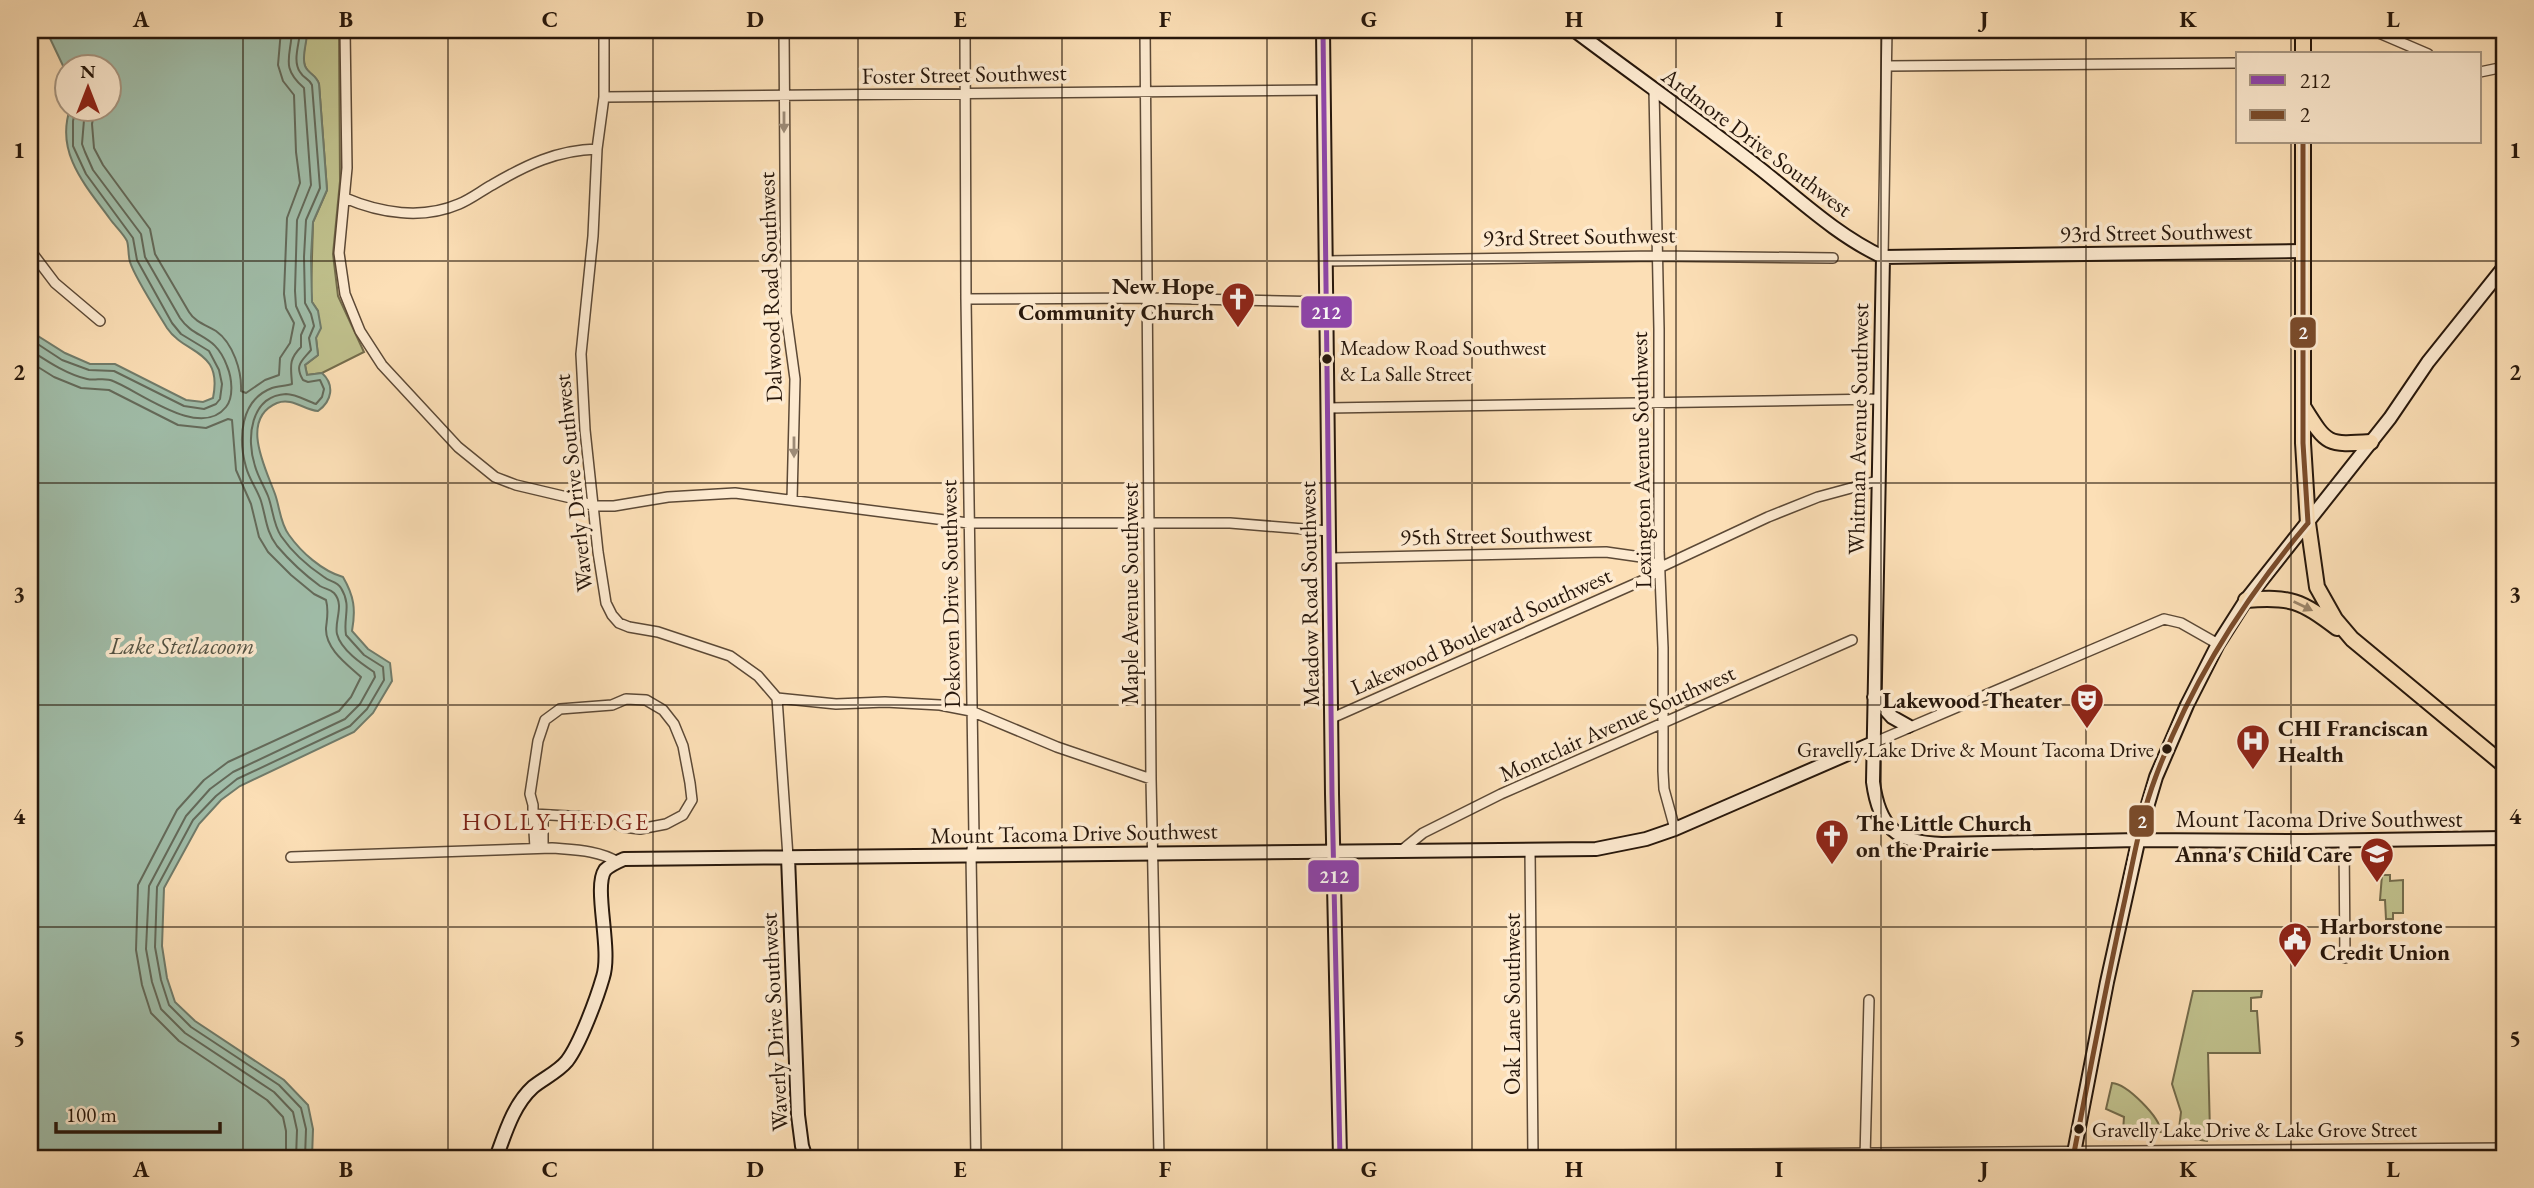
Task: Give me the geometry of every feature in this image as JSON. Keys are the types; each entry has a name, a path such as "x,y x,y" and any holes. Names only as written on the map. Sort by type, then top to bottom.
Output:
{"main road":[{"path":"2303,30 2303,52"},
{"path":"2303,144 2304,485 2318,587 2335,619 2352,639"},
{"path":"2303,407 2327,441 2338,444 2371,442"},
{"path":"2246,600 2281,598 2314,611 2352,639 2504,765"}],"street":[{"path":"345,30 347,155 339,253 342,281 360,331 382,365 458,447 490,474 516,485 594,506 710,493 736,493 968,523 1230,523 1329,531"},
{"name":"Waverly Drive Southwest","path":"604,30 604,97 597,149 593,236 581,354 585,430 606,603 616,620 629,627 658,632 730,656 758,676 776,698 788,857 798,1115 806,1158"},
{"name":"Dalwood Road Southwest","path":"784,30 786,313 795,379 792,500"},
{"name":"Dekoven Drive Southwest","path":"965,30 965,299 976,1158"},
{"name":"Maple Avenue Southwest","path":"1145,30 1151,779 1159,1158"},
{"name":"Meadow Road Southwest","path":"1324,30 1329,558 1340,1158"},
{"name":"Ardmore Drive Southwest","path":"1574,30 1758,167 1828,224 1858,246 1883,257"},
{"name":"Whitman Avenue Southwest","path":"1887,30 1873,743 1876,804 1888,825"},
{"path":"2372,30 2423,52"},
{"path":"1887,66 2236,63"},
{"path":"2482,72 2504,67"},
{"name":"Foster Street Southwest","path":"604,97 1324,90"},
{"name":"Lexington Avenue Southwest","path":"1654,90 1662,725 1664,789 1675,829"},
{"path":"345,198 368,208 384,211 432,211 461,204 539,159 577,150 597,149"},
{"path":"30,250 55,283 100,321"},
{"name":"93rd Street Southwest","path":"1883,257 2303,251"},
{"name":"93rd Street Southwest","path":"1326,261 1657,256 1833,258"},
{"path":"2074,1154 2138,840 2156,777 2218,644 2246,600 2504,267"},
{"path":"965,299 1148,298 1327,302"},
{"path":"1328,408 1880,399"},
{"name":"Lakewood Boulevard Southwest","path":"1332,718 1648,578 1661,567 1768,517 1818,497 1877,481"},
{"name":"95th Street Southwest","path":"1329,558 1606,552 1642,557 1661,567"},
{"path":"1873,743 2164,620 2181,623 2218,644"},
{"name":"Montclair Avenue Southwest","path":"1402,850 1423,834 1501,794 1852,640"},
{"path":"1874,696 1885,711 1908,726"},
{"path":"776,698 836,704 903,702 971,711 1057,747 1151,779"},
{"path":"538,815 604,818 623,827 640,829 666,824 683,815 692,800 691,783 683,746 674,724 663,710 646,700 626,699 612,705 560,709 545,720 538,741 530,794 538,815 539,848"},
{"name":"Mount Tacoma Drive Southwest","path":"618,862 631,858 1596,849 1646,839 1675,829 1873,743"},
{"name":"Mount Tacoma Drive Southwest","path":"1888,825 1904,838 1929,844 2504,838"},
{"path":"2344,840 2345,958"},
{"path":"291,857 539,848 590,851 607,855 618,862 606,870 602,879 607,951 606,967 597,994 569,1058 525,1095 511,1119 496,1158"},
{"name":"Oak Lane Southwest","path":"1530,851 1533,1156"},
{"path":"1866,1156 1869,1000"},
{"path":"1243,1158 1866,1156 2504,1148"}],"green space":[{"path":"307,30 339,30 340,181 333,254 338,296 364,352 322,373 307,375 305,365 318,355 318,311 312,302 311,292 313,222 327,190 319,84 306,69 304,62"},
{"path":"2382,875 2390,875 2390,881 2403,880 2403,913 2393,913 2393,919 2386,919 2385,900 2380,900"},
{"path":"2193,991 2262,991 2261,997 2251,998 2251,1011 2257,1011 2260,1053 2208,1053 2210,1132 2207,1141 2178,1137 2181,1112 2172,1084"},
{"path":"2112,1083 2126,1089 2142,1102 2155,1118 2161,1132 2123,1131 2124,1117 2106,1109"}],"water":[{"name":"Lake Steilacoom","path":"46,30 307,30 304,62 306,69 319,84 327,190 313,222 311,257 312,302 318,311 321,328 316,338 318,355 305,365 307,375 322,373 329,383 330,393 326,403 318,411 288,402 277,403 266,410 259,420 258,445 286,530 313,560 343,577 353,603 352,631 368,649 390,663 392,681 373,713 354,732 240,786 221,800 199,824 164,888 162,946 167,978 175,1002 195,1021 284,1080 308,1105 313,1129 312,1158 30,1158 30,331 65,353 90,364 115,364 186,400 203,402 213,398 215,382 208,361 167,328 133,269 127,241 83,181 70,154 67,122 122,122 122,52 56,52"}],"transit line":[{"name":"212","path":"1323,30 1332,794 1340,1158"},
{"name":"2","path":"2303,144 2303,443 2308,523"},
{"name":"2","path":"2073,1158 2135,852 2156,776 2186,708 2221,643 2262,581 2308,523"}],"place":[{"name":"New Hope Community Church","path":"1238,329"},
{"name":"Meadow Road Southwest & La Salle Street","path":"1327,359"},
{"name":"Lakewood Theater","path":"2087,730"},
{"name":"Gravelly Lake Drive & Mount Tacoma Drive","path":"2167,749"},
{"name":"CHI Franciscan Health","path":"2253,771"},
{"name":"The Little Church on the Prairie","path":"1832,866"},
{"name":"Anna's Child Care","path":"2377,884"},
{"name":"Harborstone Credit Union","path":"2295,969"},
{"name":"Gravelly Lake Drive & Lake Grove Street","path":"2079,1129"}],"district":[{"name":"HOLLY HEDGE","path":"556,821"}]}
